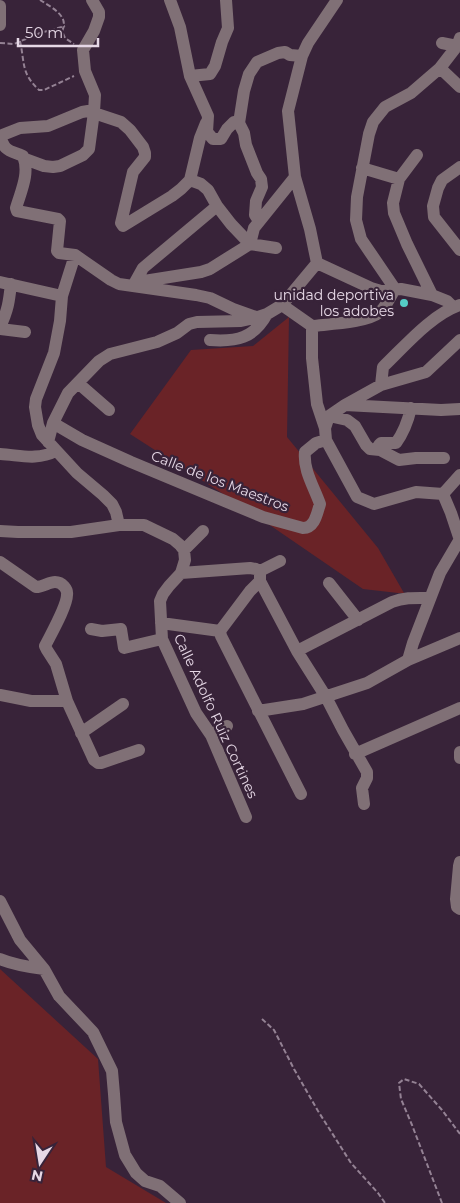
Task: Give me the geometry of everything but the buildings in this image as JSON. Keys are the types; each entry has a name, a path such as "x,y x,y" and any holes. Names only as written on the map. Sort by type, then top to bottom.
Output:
{"street":[{"path":"92,0 99,12 94,31 83,50 85,71 95,95 94,112 88,151 60,166 53,167 44,166 25,159 23,156 5,148 0,136 20,128 48,126 82,112 94,112 122,122 130,130 145,153 133,172 121,223 123,226 181,190 190,180 200,138 208,116"},
{"path":"170,0 180,27 190,76 208,116 207,132 213,139 221,139 234,122 239,123"},
{"path":"190,76 210,74 215,66 228,28 226,0"},
{"path":"317,262 296,177 288,111 302,56 308,43 337,0"},
{"path":"0,6 0,24"},
{"path":"442,43 459,42"},
{"path":"395,289 361,239 356,220 356,197 369,134 373,122 385,107 411,93 459,42"},
{"path":"259,221 255,215 256,202 262,187 261,180 246,146 244,133 239,123 244,91 249,74 257,62 285,52 290,55 302,56"},
{"path":"432,70 460,87"},
{"path":"72,116 92,128"},
{"path":"416,155 399,179 392,203 394,213 407,244 432,295"},
{"path":"25,159 26,178 16,208 17,211 58,219 60,221 57,251 75,255 111,280 120,284 203,296 247,314 262,315"},
{"path":"460,167 442,180 433,206 434,217 460,250"},
{"path":"362,168 399,179"},
{"path":"133,286 144,281 210,269 250,244 254,228 296,177"},
{"path":"190,180 201,184 208,190 217,206 250,244 276,248"},
{"path":"133,286 143,268 217,206"},
{"path":"75,255 62,296 54,353 36,399 35,407 42,435 76,473 112,504 119,525"},
{"path":"317,262 381,291 401,289 432,295 457,306"},
{"path":"0,454 18,457 46,455 52,446 53,423 68,393 99,361 110,354 157,342 189,324 197,322 235,322 262,315 282,305 317,262"},
{"path":"25,332 0,328 7,313 6,283 62,296"},
{"path":"282,305 312,326 362,320 378,313 385,306 395,289"},
{"path":"381,385 383,368 432,321 457,306"},
{"path":"210,340 240,338 253,333 263,321 262,315"},
{"path":"312,326 312,358 317,404 357,497 374,504 416,492 443,494"},
{"path":"327,428 345,405 381,385 426,372 460,340"},
{"path":"78,383 109,410"},
{"path":"345,405 460,409"},
{"path":"379,448 381,443 396,443 403,434 411,408"},
{"path":"327,428 347,420 355,426 370,449 379,448 399,460 444,458"},
{"name":"Calle de los Maestros","path":"53,423 82,440 131,462 263,517 303,528 311,526 320,504 307,474 304,459 305,452 316,443 327,428"},
{"path":"443,494 460,475"},
{"path":"408,660 412,643 440,573 460,539 443,494"},
{"path":"0,531 71,532 119,525 144,525 172,539 184,550 185,560 181,573 256,569 297,651 326,697 355,754 367,772 367,778 362,788 364,804"},
{"path":"184,550 203,531"},
{"path":"280,561 260,576 220,631 220,636 301,794"},
{"path":"0,562 36,586 40,587 55,582 62,584 68,594 45,646 56,664 67,702 94,760 101,763 139,750"},
{"name":"Calle Adolfo Ruiz Cortines","path":"181,573 169,586 160,601 162,639 196,714 211,735 246,818"},
{"path":"329,583 358,620"},
{"path":"297,651 400,599 430,598"},
{"path":"160,623 220,631"},
{"path":"91,629 102,631 121,630 124,648 162,639"},
{"path":"258,711 303,704 367,683 408,660 460,638"},
{"path":"0,695 31,701 67,702"},
{"path":"81,733 123,704"},
{"path":"355,754 460,708"},
{"path":"211,735 228,726"},
{"path":"460,752 460,758"},
{"path":"460,862 456,899 457,907 460,909"},
{"path":"0,901 20,940 44,969 59,996 93,1032 112,1071 116,1122 125,1155 136,1173 146,1181 160,1186 180,1203"},
{"path":"0,959 12,964 44,969"}],"path":[{"path":"40,0 54,9 63,18 65,26 62,31 65,38 83,50"},
{"path":"0,43 14,44 40,33 65,26"},
{"path":"20,42 24,68 39,90 44,90 85,71"},
{"path":"262,1019 274,1030 318,1111 351,1163 385,1203"},
{"path":"442,1203 401,1098 399,1083 404,1078 418,1084 442,1110 460,1134"}],"shaded area":[{"path":"289,317 287,437 378,548 404,593 363,589 242,506 130,434 191,350 253,346"},
{"path":"0,969 98,1059 106,1167 166,1203 0,1203"}],"place":[{"name":"unidad deportiva los adobes","path":"404,303"}]}
